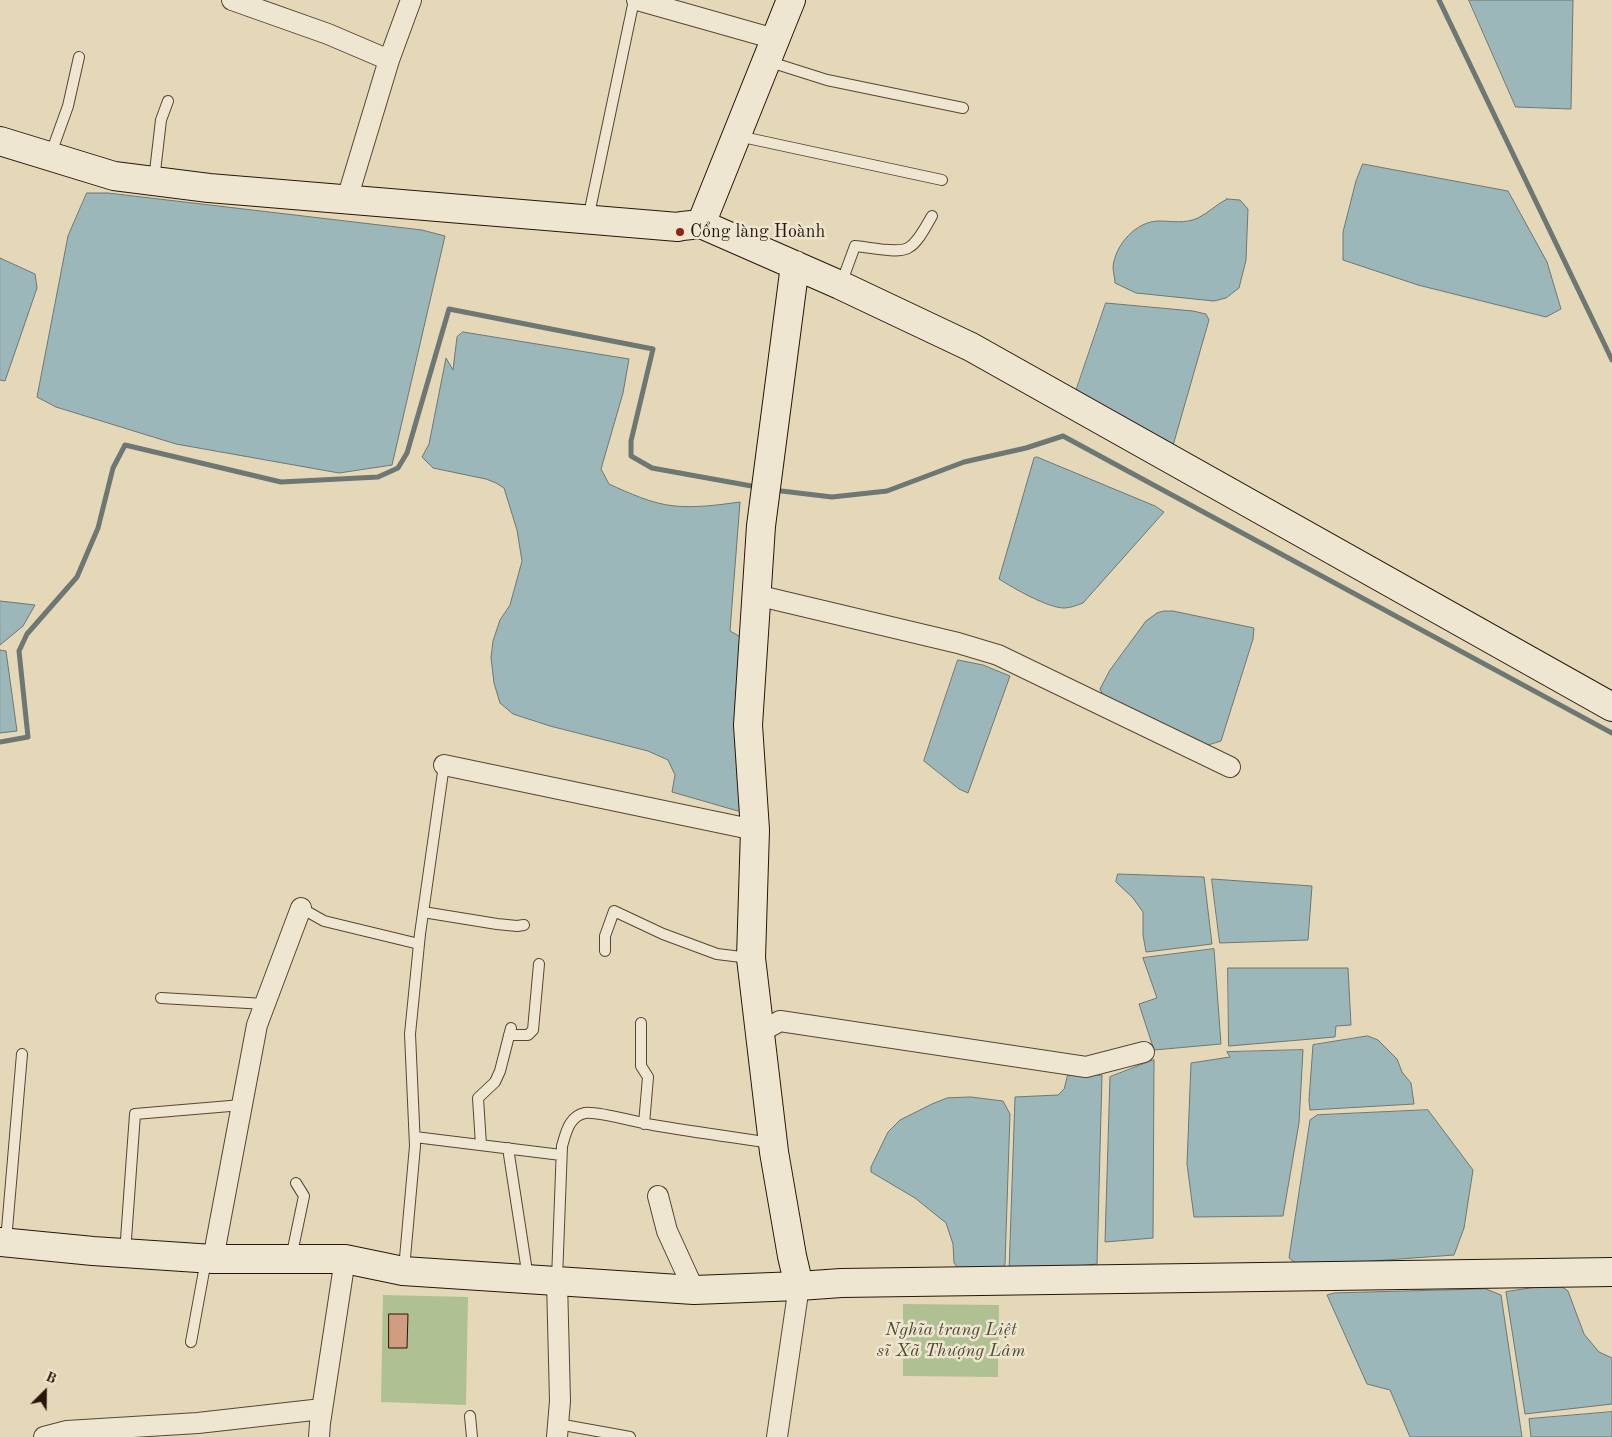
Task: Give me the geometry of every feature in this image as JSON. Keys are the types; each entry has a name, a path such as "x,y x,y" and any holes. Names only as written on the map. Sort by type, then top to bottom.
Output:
{"street":[{"path":"232,0 328,34 389,60"},
{"path":"347,199 389,60 411,0"},
{"path":"635,0 771,50"},
{"path":"687,226 736,136 791,0"},
{"path":"0,141 114,176 209,188 588,220 687,226 795,265 971,347 1612,707"},
{"path":"776,1437 800,1286 792,1256 773,1143 751,958 755,830 748,725 760,526 795,265"},
{"path":"756,595 958,643 998,655 1230,767"},
{"path":"444,765 755,830"},
{"path":"209,1259 242,1106 257,1025 301,908"},
{"path":"760,1032 780,1021 1086,1067 1144,1052"},
{"path":"658,1196 667,1231 694,1290"},
{"path":"3,1242 125,1254 209,1259 345,1259 403,1271 694,1290 841,1283 1612,1272"},
{"path":"319,1437 345,1259"},
{"path":"557,1281 560,1401 558,1431"},
{"path":"44,1437 67,1431 198,1430 322,1408"}],"lane":[{"path":"588,220 635,0"},
{"path":"771,50 827,80 963,108"},
{"path":"50,156 68,106 79,57"},
{"path":"154,181 161,120 168,101"},
{"path":"736,136 942,180"},
{"path":"840,285 856,246 896,250 907,248 923,232 932,216"},
{"path":"403,1271 415,1137 410,1034 423,912 444,765"},
{"path":"301,908 324,921 419,944"},
{"path":"423,912 497,924 524,925"},
{"path":"605,951 605,936 614,912 664,934 718,954 751,958"},
{"path":"481,1145 478,1098 495,1082 500,1071 510,1031 528,1035 533,1030 539,964"},
{"path":"161,998 265,1004"},
{"path":"641,1023 641,1066 648,1077 644,1124"},
{"path":"3,1242 22,1054"},
{"path":"125,1254 135,1114 242,1106"},
{"path":"557,1281 561,1155 568,1125 575,1118 585,1113 644,1124 773,1143"},
{"path":"415,1137 561,1155"},
{"path":"508,1148 528,1279"},
{"path":"290,1259 304,1196 296,1183"},
{"path":"190,1342 209,1259"},
{"path":"470,1416 472,1437"},
{"path":"558,1431 630,1437"}],"green space":[{"path":"383,1295 468,1297 466,1405 381,1402"},
{"name":"Nghĩa trang Liệt sĩ Xã Thượng Lâm","path":"903,1304 999,1305 998,1377 903,1376"}],"water":[{"path":"1469,0 1573,0 1571,109 1516,107"},
{"path":"1363,164 1508,191 1547,262 1561,309 1546,317 1418,285 1343,260 1343,232 1356,181"},
{"path":"87,193 108,193 422,230 445,236 392,465 339,473 176,444 56,407 37,397 68,236"},
{"path":"1227,199 1240,200 1248,209 1246,260 1239,288 1226,298 1214,301 1136,293 1115,283 1113,267 1118,251 1122,243 1135,230 1151,222 1183,222 1193,220"},
{"path":"0,258 35,274 37,288 5,381 0,380"},
{"path":"1106,303 1193,311 1206,314 1209,320 1172,449 1073,400"},
{"path":"463,332 629,359 623,393 601,469 609,484 641,498 666,505 683,507 740,502 730,631 739,636 743,647 745,813 672,792 675,775 668,760 648,751 550,726 513,714 500,703 494,683 491,658 493,641 500,620 510,605 522,561 517,530 504,488 486,479 433,468 422,457 429,444 446,358 453,370 457,337"},
{"path":"1037,457 1155,506 1164,512 1083,603 1064,608 1040,601 999,579 1034,458"},
{"path":"0,601 35,605 23,626 0,645"},
{"path":"1173,611 1254,628 1253,639 1221,741 1208,745 1104,698 1100,689 1110,670 1146,621 1157,613"},
{"path":"0,650 6,651 17,731 0,733"},
{"path":"958,660 983,665 1010,676 968,793 959,789 924,761"},
{"path":"1118,874 1204,877 1212,944 1146,952 1143,935 1143,912 1133,898 1116,882"},
{"path":"1212,879 1312,886 1308,940 1220,943"},
{"path":"1214,949 1221,1044 1154,1050 1139,1004 1157,998 1143,958"},
{"path":"1228,968 1348,968 1351,1025 1336,1026 1335,1037 1229,1046"},
{"path":"1368,1036 1378,1040 1397,1059 1402,1072 1411,1083 1414,1104 1310,1110 1313,1045"},
{"path":"1303,1050 1299,1123 1283,1216 1194,1217 1187,1164 1191,1063 1230,1057 1227,1052"},
{"path":"1154,1060 1153,1238 1105,1242 1110,1077"},
{"path":"1068,1075 1102,1075 1097,1264 1009,1273 1015,1097 1058,1095 1064,1089"},
{"path":"971,1097 1003,1101 1010,1114 1005,1264 1000,1274 964,1275 954,1263 953,1244 946,1223 915,1198 871,1172 871,1167 888,1132 900,1120 947,1098"},
{"path":"1428,1110 1473,1170 1464,1228 1454,1255 1305,1266 1289,1258 1310,1120 1317,1115"},
{"path":"1558,1284 1568,1291 1584,1334 1599,1352 1612,1358 1612,1404 1525,1414 1506,1292"},
{"path":"1486,1289 1501,1295 1522,1437 1410,1437 1390,1390 1367,1384 1327,1295 1334,1293"},
{"path":"1612,1412 1612,1437 1531,1437 1529,1419"}],"building":[{"path":"389,1314 408,1314 407,1348 389,1348"}],"waterway":[{"path":"1439,0 1612,360"},
{"path":"0,742 28,737 19,651 27,634 77,577 98,528 113,468 125,445 281,482 378,477 398,468 407,453 449,309 653,349 631,441 631,456 652,468 757,487"},
{"path":"773,490 832,497 887,491 964,462 1026,448 1063,436 1612,733"}],"place":[{"name":"Cổng làng Hoành","path":"680,232"}]}
